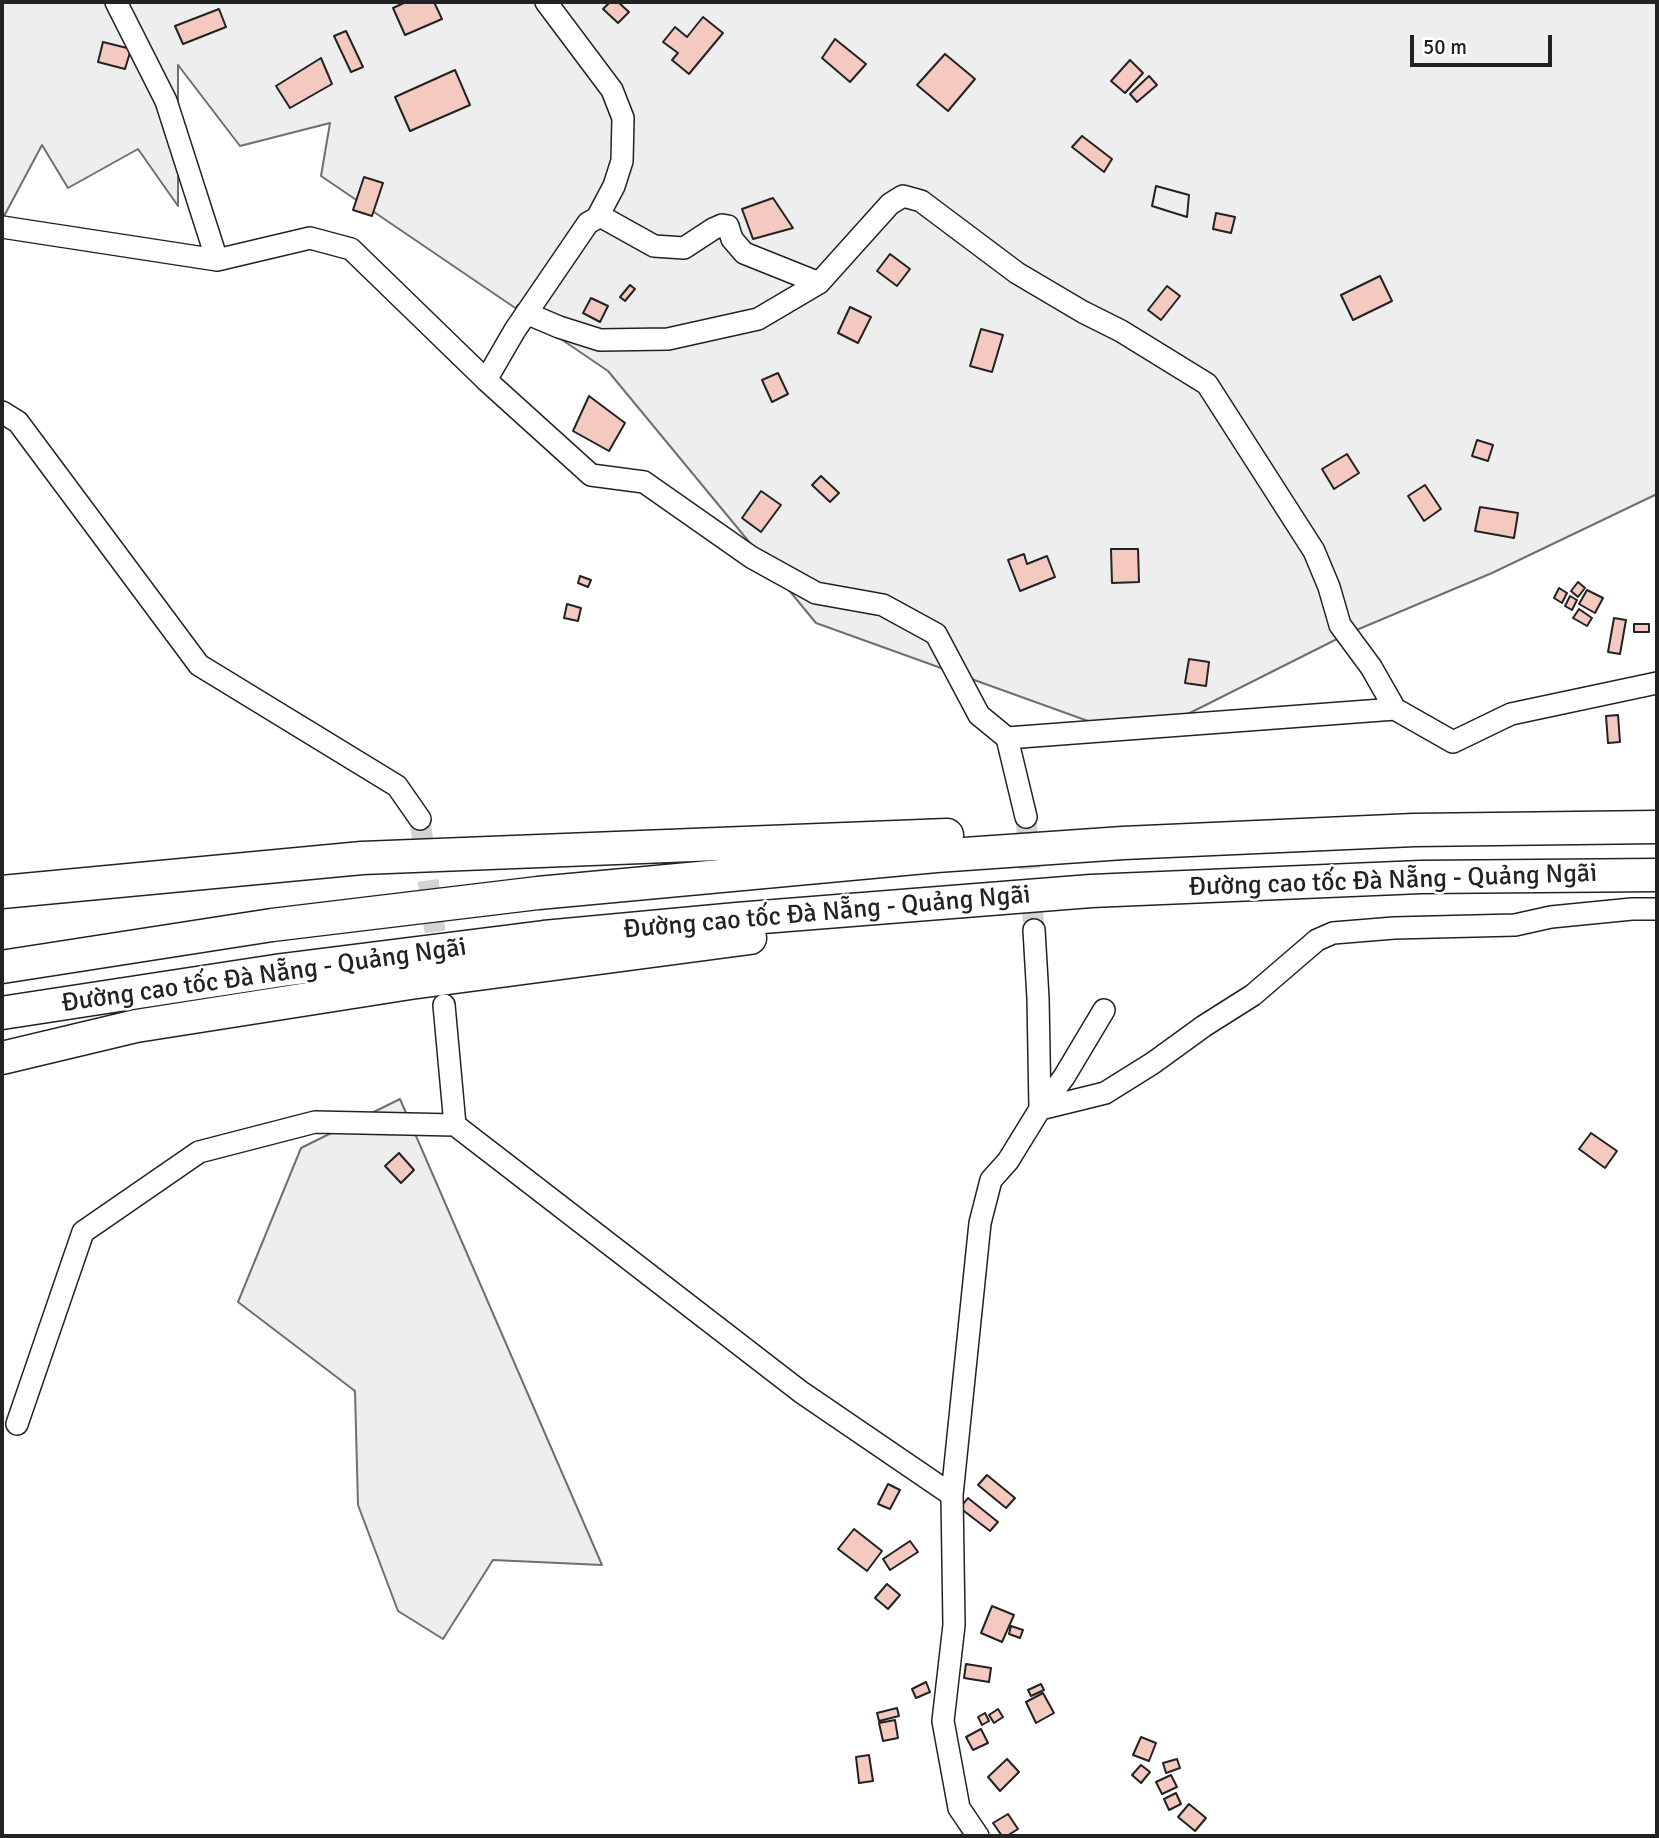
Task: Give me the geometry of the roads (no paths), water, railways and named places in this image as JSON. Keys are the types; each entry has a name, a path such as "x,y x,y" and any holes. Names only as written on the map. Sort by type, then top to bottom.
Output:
{"highway":[{"name":"Đường cao tốc Đà Nẵng - Quảng Ngãi","path":"2,967 286,924 538,893 732,873 1123,843 1414,830 1657,827"},
{"path":"2,892 362,859 630,846 1073,830 1414,830"},
{"name":"Đường cao tốc Đà Nẵng - Quảng Ngãi","path":"2,1013 282,970 544,937 1091,891 1421,877 1657,875"},
{"path":"2,1058 136,1027 410,983 1091,891"}],"street":[{"path":"116,2 166,101 218,260"},
{"path":"546,2 612,90 622,118 622,161 614,186 597,218"},
{"path":"526,313 600,340 668,339 758,319 819,283 890,204 903,196 921,201 1017,273 1121,331 1207,384 1314,551 1329,587 1340,625 1371,667 1395,709 1454,742 1511,714 1657,683"},
{"path":"486,380 526,313 588,223 597,218 603,217 654,246 684,248 713,229 722,225 729,226 732,239 744,253 819,283"},
{"path":"2,227 218,260 310,238 351,249 486,380 591,475 644,482 751,557 816,593 883,605 936,634 979,715 1007,738 1026,817"},
{"path":"2,412 18,422 199,665 397,786 419,819"},
{"path":"1007,738 1395,709"},
{"path":"1040,1109 1105,1093 1253,995 1317,940 1333,933 1394,928 1515,925 1550,917 1657,909"},
{"path":"1034,930 1040,1109"},
{"path":"444,1005 455,1125"},
{"path":"978,1836 959,1808 943,1721 954,1625 952,1495 980,1223 991,1180 1008,1161 1040,1109 1064,1077 1104,1010"},
{"path":"17,1424 83,1232 199,1152 315,1122 455,1125 801,1392 952,1495"}],"tunnel":[{"path":"1026,817 1034,930"},
{"path":"420,819 439,962"}]}
